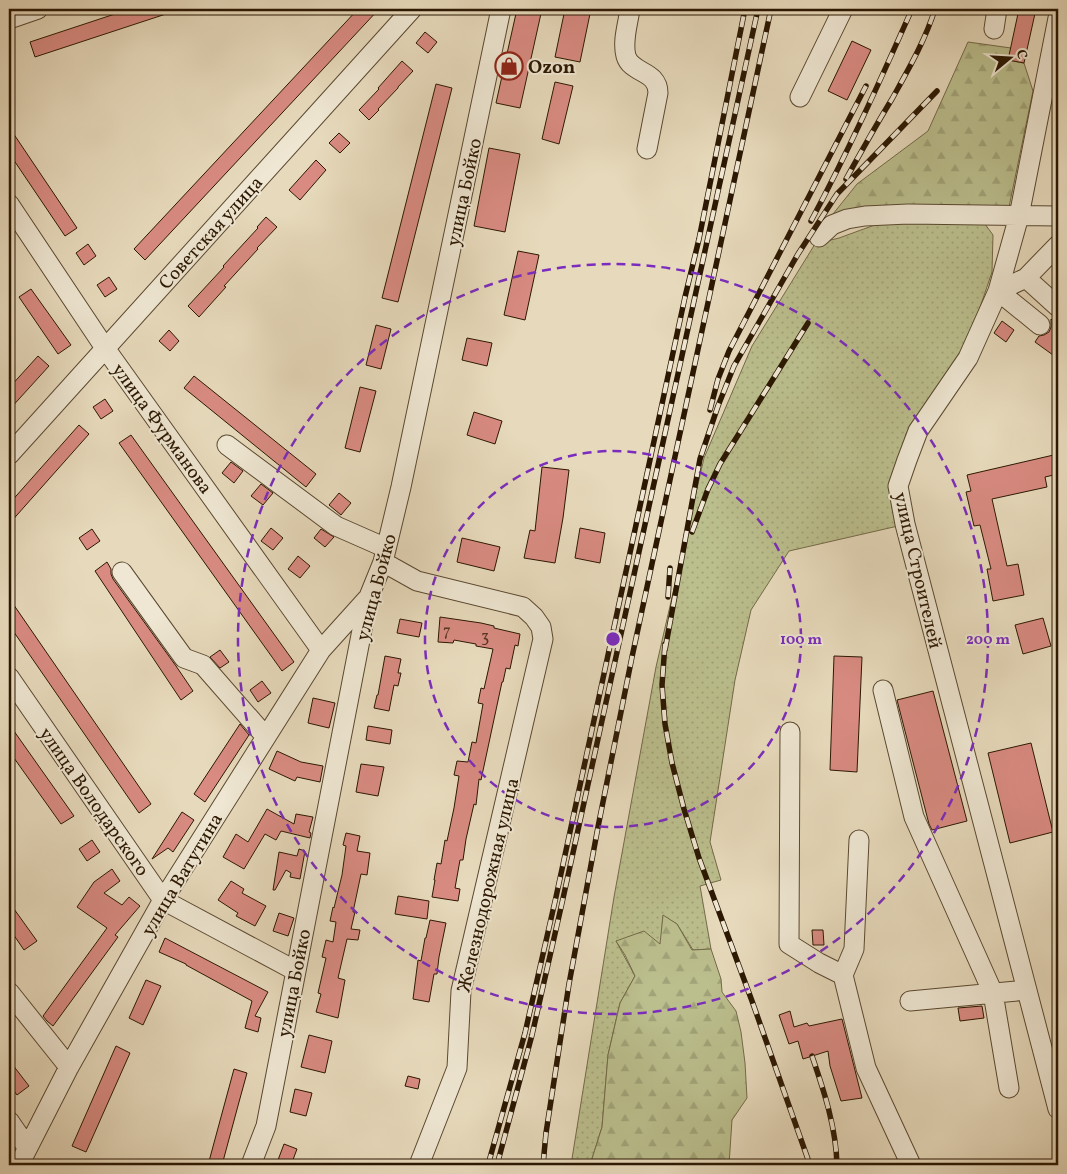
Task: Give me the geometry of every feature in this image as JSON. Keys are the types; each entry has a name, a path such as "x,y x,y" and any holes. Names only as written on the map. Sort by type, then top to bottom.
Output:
{"street":[{"path":"9,19 38,9"},
{"name":"Советская улица","path":"9,455 412,9"},
{"name":"улица Бойко","path":"251,1165 266,1126 368,598 384,555 403,477 501,9"},
{"path":"630,9 624,45 626,57 630,64 654,79 658,88 647,149"},
{"path":"800,97 843,9"},
{"path":"994,29 997,9"},
{"name":"улица Строителей","path":"1058,18 1019,216 998,291 968,358 918,432 898,486 910,543 1027,990 1051,1057 1058,1108"},
{"name":"улица Фурманова","path":"9,204 105,348 321,650"},
{"path":"819,237 832,225 847,219 865,216 908,214 1058,216"},
{"path":"1040,325 998,291 1026,278 1058,245"},
{"path":"1026,278 1058,306"},
{"path":"227,445 336,526 384,555"},
{"name":"Железнодорожная улица","path":"384,555 417,582 523,607 541,627 543,639 461,991 456,1068 419,1165"},
{"path":"122,572 184,658 203,665 266,737"},
{"name":"улица Ватутина","path":"19,1165 69,1067 163,900 321,650 368,598"},
{"name":"улица Володарского","path":"9,677 163,900 296,971"},
{"path":"883,690 914,817 993,993 1009,1088"},
{"path":"790,732 790,944 819,963 843,975"},
{"path":"859,840 854,949 843,975 866,1068 911,1165"},
{"path":"910,1001 1027,990"},
{"path":"9,992 69,1067"},
{"path":"9,1121 27,1147"}],"green space":[{"path":"968,42 1011,48 1008,60 1024,63 1033,91 1009,207 833,214 857,184 928,131"},
{"path":"982,220 993,235 992,272 970,337 906,434 895,479 892,508 898,526 789,551 751,610 735,680 710,842 721,880 700,886 711,949 693,950 677,924 663,916 661,944 616,941 635,976 620,1003 608,1055 602,1127 590,1165 571,1165 614,897 656,667 704,458 752,346 815,244 839,238 883,222"},
{"path":"663,915 677,924 692,950 711,949 721,979 722,992 736,1011 745,1063 747,1098 732,1120 729,1165 590,1165 602,1127 608,1055 620,1003 635,976 616,941 644,931 660,944"}],"building":[{"path":"130,9 174,9 175,11 35,57 30,42"},
{"path":"358,9 379,9 145,260 134,249"},
{"path":"517,9 542,9 520,108 496,103"},
{"path":"565,9 591,9 580,62 555,57"},
{"path":"1019,9 1036,9 1024,63 1008,60"},
{"path":"425,32 437,42 428,53 416,43"},
{"path":"852,41 871,50 847,100 828,91"},
{"path":"402,61 413,71 369,120 359,110"},
{"path":"555,82 573,86 559,144 542,139"},
{"path":"436,84 452,88 398,302 382,298"},
{"path":"9,127 77,228 65,236 9,153"},
{"path":"339,133 350,143 340,153 329,143"},
{"path":"489,148 520,154 505,232 474,226"},
{"path":"316,160 326,170 300,200 289,190"},
{"path":"266,217 277,227 199,317 188,306"},
{"path":"88,244 96,256 84,265 76,253"},
{"path":"518,251 539,255 525,320 504,315"},
{"path":"109,277 117,289 105,297 97,285"},
{"path":"31,289 71,345 58,354 19,297"},
{"path":"1051,319 1058,325 1058,348 1053,355 1035,342 1039,336 1049,332"},
{"path":"1002,321 1014,330 1006,342 994,333"},
{"path":"376,325 391,329 381,369 366,365"},
{"path":"169,330 179,341 170,351 159,341"},
{"path":"467,338 492,343 487,366 462,360"},
{"path":"38,356 49,366 9,410 9,388"},
{"path":"194,376 316,474 306,487 184,388"},
{"path":"360,387 376,391 360,452 345,448"},
{"path":"105,399 113,411 101,419 93,407"},
{"path":"474,412 502,421 495,444 467,435"},
{"path":"79,425 89,434 9,524 9,504"},
{"path":"131,435 294,662 282,671 119,443"},
{"path":"1058,454 1058,474 1045,477 1047,487 992,499 1007,566 1018,564 1024,595 993,601 987,569 991,569 980,525 974,526 966,492 971,491 967,475"},
{"path":"231,462 243,471 234,483 222,473"},
{"path":"542,467 569,470 555,563 524,558 530,530 535,531"},
{"path":"261,484 273,493 263,505 251,496"},
{"path":"339,493 351,503 341,515 329,505"},
{"path":"271,528 283,538 273,550 261,541"},
{"path":"580,528 605,533 600,563 575,558"},
{"path":"92,529 100,541 87,550 79,538"},
{"path":"321,529 334,537 325,547 314,538"},
{"path":"462,538 500,547 494,571 457,562"},
{"path":"298,556 310,566 300,578 288,569"},
{"path":"107,562 113,579 193,691 181,700 95,571"},
{"path":"9,598 151,804 139,813 9,625"},
{"path":"440,617 481,623 520,634 518,646 515,645 510,669 506,668 502,682 481,780 479,779 476,805 474,804 463,860 460,860 455,888 460,889 458,901 432,897 434,880 437,863 441,864 445,840 447,841 454,808 459,776 454,775 457,761 468,762 472,742 476,743 483,704 478,703 481,688 484,689 493,649 454,640 453,643 438,642"},
{"path":"1043,618 1051,646 1023,654 1015,625"},
{"path":"400,619 422,623 419,637 397,633"},
{"path":"220,650 229,662 220,668 210,657"},
{"path":"385,656 401,659 398,673 401,673 398,686 394,685 389,711 374,708"},
{"path":"834,656 862,657 857,772 830,770"},
{"path":"262,681 271,693 258,702 250,690"},
{"path":"933,691 967,821 932,830 897,700"},
{"path":"313,698 335,703 329,728 308,723"},
{"path":"9,724 74,816 61,824 9,751"},
{"path":"240,724 249,735 205,802 194,794"},
{"path":"368,726 392,730 390,744 366,740"},
{"path":"1031,743 1053,832 1010,843 988,753"},
{"path":"277,751 301,762 323,766 320,782 297,777 295,781 269,769"},
{"path":"361,764 384,767 378,796 356,792"},
{"path":"267,809 294,824 296,814 313,817 309,832 311,833 310,838 281,831 276,840 265,834 244,869 223,857 236,834 248,842"},
{"path":"182,812 194,820 173,852 168,848 152,859"},
{"path":"346,833 360,836 357,851 370,853 367,875 361,874 353,912 355,912 351,929 360,930 358,940 347,939 338,978 345,980 338,1018 316,1012 321,994 318,993 326,958 322,957 326,940 333,942 336,922 330,921 342,875 346,846 343,845"},
{"path":"92,840 100,852 87,861 79,849"},
{"path":"299,849 305,851 300,879 290,877 291,873 286,870 275,890 273,890 279,852 297,856"},
{"path":"112,869 120,881 104,893 122,905 129,897 140,906 115,935 118,937 53,1026 43,1016 107,928 77,907 94,882"},
{"path":"231,881 244,889 242,893 266,906 255,926 236,916 238,913 218,900"},
{"path":"398,896 429,901 427,919 395,914"},
{"path":"9,902 37,941 24,950 9,928"},
{"path":"279,913 294,918 288,936 273,931"},
{"path":"430,920 446,923 437,974 434,974 429,1002 413,999 418,960 421,961"},
{"path":"812,930 823,930 824,945 813,945"},
{"path":"165,938 268,992 255,1016 261,1018 258,1032 245,1028 252,1001 186,964 159,952"},
{"path":"146,980 161,986 143,1025 129,1018"},
{"path":"982,1006 984,1018 960,1021 958,1008"},
{"path":"790,1011 794,1027 807,1023 809,1026 842,1019 862,1098 841,1101 830,1066 828,1051 803,1059 798,1041 789,1044 779,1015"},
{"path":"309,1035 332,1041 325,1073 301,1067"},
{"path":"116,1046 130,1053 86,1152 72,1146"},
{"path":"9,1060 29,1086 17,1095 9,1084"},
{"path":"234,1069 247,1073 222,1165 208,1165"},
{"path":"408,1076 420,1079 418,1089 405,1086"},
{"path":"295,1089 312,1093 306,1116 290,1112"},
{"path":"284,1144 297,1149 291,1165 278,1160"}],"railway":[{"path":"488,1165 525,1033 556,897 699,239 745,9"},
{"path":"497,1165 532,1035 562,903 758,9"},
{"path":"543,1165 546,1133 569,984 598,827 632,657 771,9"},
{"path":"811,221 851,143 912,9"},
{"path":"846,179 910,66 935,9"},
{"path":"710,410 718,379 729,351 866,86"},
{"path":"665,650 700,459 734,366 798,254 837,194 937,91"},
{"path":"692,532 708,489 720,464 808,323"},
{"path":"668,597 670,568"},
{"path":"665,644 662,685 665,724 672,763 684,809 699,858 810,1165"},
{"path":"812,1056 832,1123 837,1165"}],"place":[{"name":"Ozon","path":"509,66"}]}
